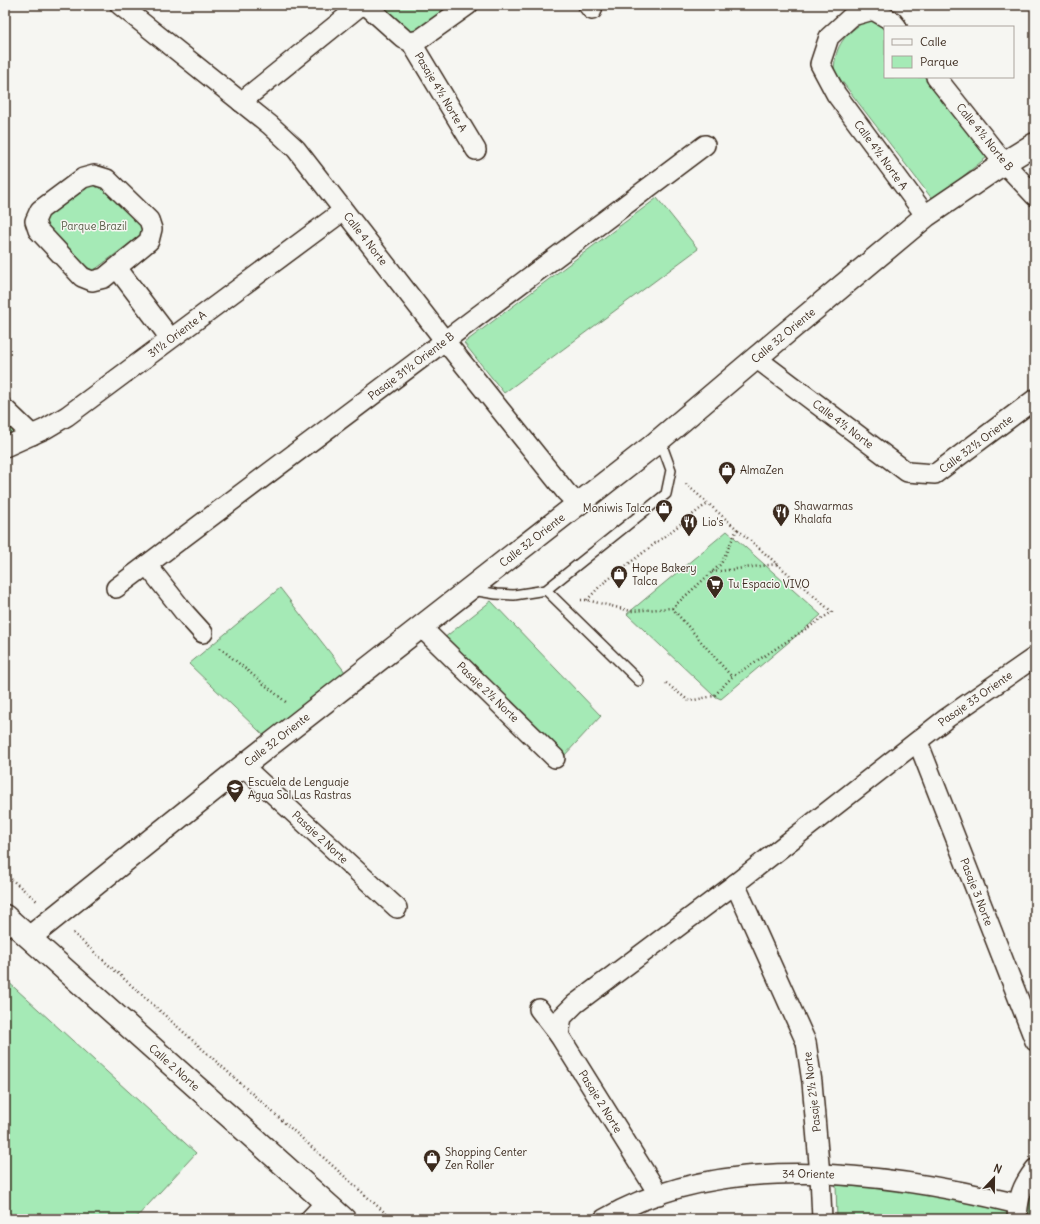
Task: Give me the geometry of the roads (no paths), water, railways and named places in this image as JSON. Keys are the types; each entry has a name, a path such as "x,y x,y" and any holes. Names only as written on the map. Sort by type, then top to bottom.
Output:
{"street":[{"name":"Calle 4 Norte","path":"120,5 241,102 296,149 445,341 566,492 578,504"},
{"path":"241,102 361,5"},
{"name":"Pasaje 4½ Norte A","path":"366,5 404,39 411,42 476,150"},
{"path":"411,42 419,40 468,5"},
{"name":"Calle 4½ Norte A","path":"895,24 873,10 852,16 829,37 820,64 836,94 926,216"},
{"name":"Calle 4½ Norte B","path":"937,78 1004,163 1035,196"},
{"name":"Calle 32 Oriente","path":"30,937 54,916 243,766 660,440 926,216 1004,163 1035,144"},
{"name":"Pasaje 31½ Oriente B","path":"116,588 706,145"},
{"path":"94,175 107,179 149,220 152,229 149,241 117,268 104,278 92,281 82,277 38,230 35,221 40,210 83,178 94,175"},
{"name":"31½ Oriente A","path":"5,447 32,435 67,416 170,338 343,211"},
{"path":"117,268 170,338"},
{"name":"Calle 4½ Norte","path":"756,358 907,472 935,474"},
{"name":"Calle 32½ Oriente","path":"935,474 1035,399"},
{"path":"5,410 32,435"},
{"path":"147,565 184,612 203,633"},
{"name":"Pasaje 2½ Norte","path":"422,627 555,758"},
{"name":"Pasaje 33 Oriente","path":"559,1035 562,1017 575,1004 735,884 947,718 1035,657"},
{"name":"Pasaje 3 Norte","path":"918,742 1035,1041"},
{"name":"Pasaje 2 Norte","path":"243,766 397,908"},
{"name":"Pasaje 2½ Norte","path":"735,884 806,1042 812,1082 820,1174 822,1219"},
{"name":"Calle 2 Norte","path":"5,916 344,1219"},
{"name":"Pasaje 2 Norte","path":"539,1009 559,1035 659,1195"},
{"name":"34 Oriente","path":"604,1219 659,1195 694,1185 722,1180 786,1174 820,1174 898,1181 977,1194 1017,1211 1024,1185 1035,1169"},
{"path":"310,1219 326,1202"}],"lane":[{"path":"469,590 514,595 546,590 666,494 671,470 660,440"},
{"path":"546,590 639,681"}],"place":[{"name":"AlmaZen","path":"727,485"},
{"name":"Moniwis Talca","path":"664,523"},
{"name":"Shawarmas Khalafa","path":"781,527"},
{"name":"Lio's","path":"689,537"},
{"name":"Hope Bakery Talca","path":"619,589"},
{"name":"Tu Espacio VIVO","path":"715,599"},
{"name":"Escuela de Lenguaje Agua Sol Las Rastras","path":"235,803"},
{"name":"Shopping Center Zen Roller","path":"432,1173"}],"park label":[{"name":"Parque Brazil","path":"94,226"}]}
